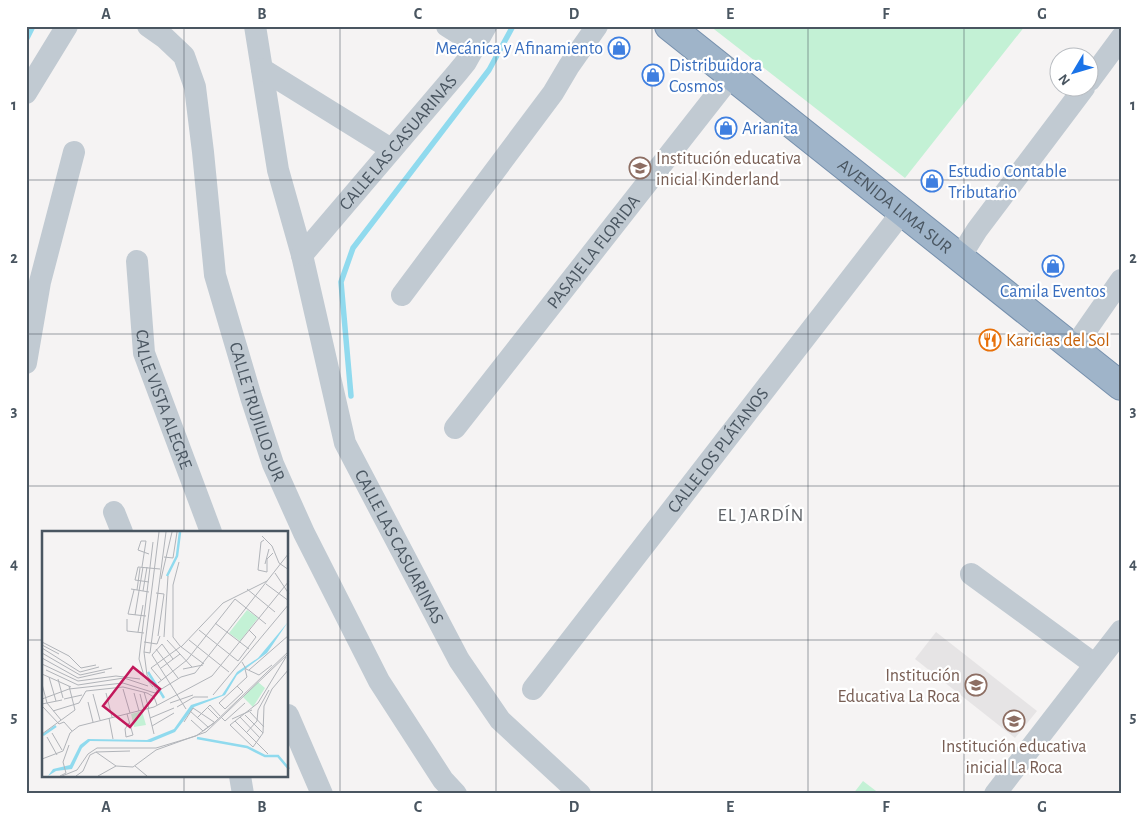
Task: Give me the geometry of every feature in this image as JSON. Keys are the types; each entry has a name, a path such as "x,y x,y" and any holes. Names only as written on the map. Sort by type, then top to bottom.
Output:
{"highway":[{"name":"AVENIDA LIMA SUR","path":"669,26 1121,386"}],"street":[{"path":"26,93 68,26"},
{"name":"CALLE TRUJILLO SUR","path":"148,26 165,38 184,56 195,87 215,275 251,397 274,464 304,533 380,681 450,787"},
{"name":"CALLE LAS CASUARINAS","path":"254,26 278,170 302,255 345,442 469,676 500,720 580,794"},
{"path":"447,26 481,36"},
{"path":"402,295 553,93 597,26"},
{"name":"CALLE LAS CASUARINAS","path":"302,255 440,94 466,62 481,36"},
{"path":"1103,71 1121,38"},
{"path":"262,69 391,149"},
{"name":"PASAJE LA FLORIDA","path":"455,428 731,76"},
{"path":"960,257 977,230 1076,98"},
{"path":"26,363 40,282 74,152"},
{"name":"CALLE LOS PLÁTANOS","path":"533,689 903,211"},
{"name":"CALLE VISTA ALEGRE","path":"137,262 144,353 211,531"},
{"path":"1073,349 1121,280"},
{"path":"971,574 1094,664"},
{"path":"995,794 1121,631"},
{"path":"289,717 322,794"},
{"path":"240,778 243,794"}],"shaded area":[{"name":"Institución Educativa La Roca","path":"936,632 1037,711 1015,738 915,659"}],"green space":[{"path":"710,26 1025,26 905,178"},
{"path":"863,781 880,794 853,794"}],"waterway":[{"path":"26,40 33,26"},
{"path":"351,396 341,282 353,248 489,70 513,26"}],"place":[{"name":"Mecánica y Afinamiento","path":"619,48"},
{"name":"Distribuidora Cosmos","path":"653,75"},
{"name":"Arianita","path":"726,128"},
{"name":"Institución educativa inicial Kinderland","path":"640,168"},
{"name":"Estudio Contable Tributario","path":"932,181"},
{"name":"Camila Eventos","path":"1053,266"},
{"name":"Karicias del Sol","path":"990,340"},
{"name":"Institución Educativa La Roca","path":"976,685"},
{"name":"Institución educativa inicial La Roca","path":"1014,721"}],"district":[{"name":"EL JARDÍN","path":"761,514"}]}
